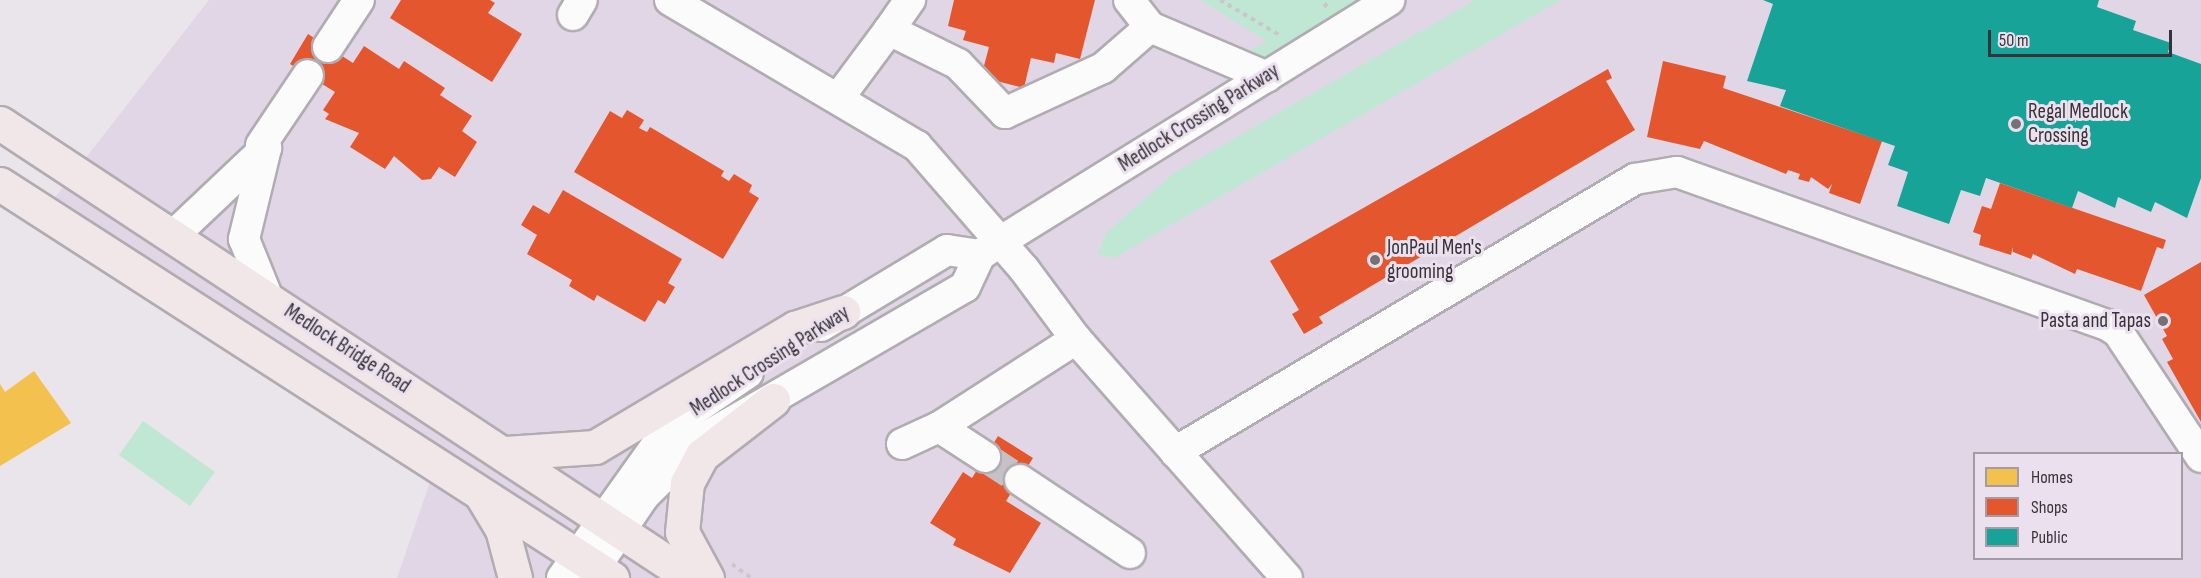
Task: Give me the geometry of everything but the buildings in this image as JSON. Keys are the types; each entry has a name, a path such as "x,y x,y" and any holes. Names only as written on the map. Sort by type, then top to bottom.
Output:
{"highway":[{"name":"Medlock Bridge Road","path":"0,123 267,296 691,578"},
{"path":"0,184 479,492 587,571"},
{"path":"505,453 595,447 795,328 843,312"},
{"path":"707,578 682,532 687,483 702,455 773,400"},
{"path":"479,492 501,529 515,578"}],"street":[{"path":"328,47 359,0"},
{"path":"670,0 840,96 917,146 990,248 1076,339 1287,578"},
{"path":"840,96 910,0"},
{"path":"1129,0 1150,27 1267,77"},
{"name":"Medlock Crossing Parkway","path":"612,524 644,496 699,441 965,287 990,248 1389,0"},
{"path":"889,30 958,64 1005,113 1103,68 1150,27"},
{"path":"261,145 308,75"},
{"path":"174,235 266,148 244,239 267,296"},
{"path":"1175,452 1635,179 1677,172 2107,325 2118,332 2201,457"},
{"name":"Medlock Crossing Parkway","path":"587,571 658,443 689,413 843,312 947,250 990,248"},
{"path":"902,444 939,427 1076,339"},
{"path":"939,427 985,457"},
{"path":"1020,480 1130,553"}],"path":[{"path":"1220,0 1280,37 1289,31"},
{"path":"1318,12 1330,0"}],"shaded area":[{"path":"209,0 2201,0 2201,578 397,578 440,453 42,214"}],"green space":[{"path":"1200,0 1362,0 1256,65 1236,58 1267,41"},
{"path":"1475,0 1561,0 1114,258 1097,254 1107,232 1174,173"},
{"path":"143,421 215,472 190,506 119,455"}],"tunnel":[{"path":"985,457 1020,480"}],"place":[{"name":"Regal Medlock Crossing","path":"2016,124"},
{"name":"JonPaul Men's grooming","path":"1375,260"},
{"name":"Pasta and Tapas","path":"2163,321"}]}
